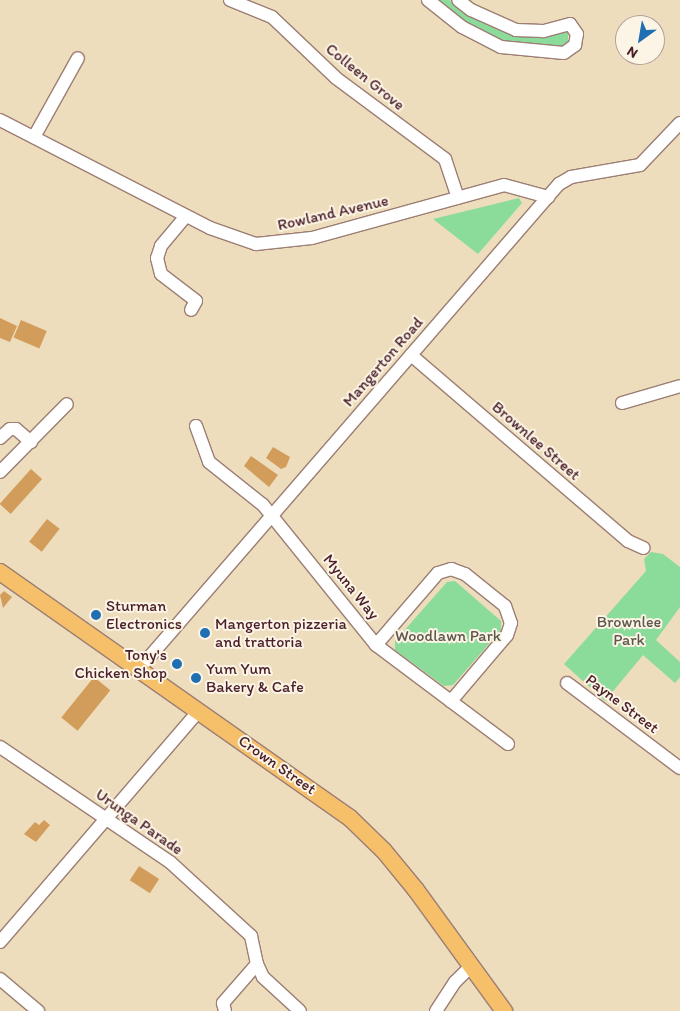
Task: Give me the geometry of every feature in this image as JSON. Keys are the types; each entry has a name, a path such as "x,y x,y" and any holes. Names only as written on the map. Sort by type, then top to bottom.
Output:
{"main road":[{"name":"Crown Street","path":"0,572 350,818 416,890 470,967 504,1011"}],"street":[{"name":"Colleen Grove","path":"230,0 272,17 336,78 445,159 458,198"},
{"path":"428,0 462,27 501,47 564,53 575,45 577,34 570,24 543,31 516,30 471,10 458,0"},
{"path":"34,137 78,58"},
{"name":"Rowland Avenue","path":"0,120 186,216 235,239 270,244 312,238 504,185 548,197"},
{"name":"Mangerton Road","path":"139,669 564,179 640,165 680,123"},
{"path":"186,216 161,246 157,258 161,274 196,301 191,310"},
{"name":"Brownlee Street","path":"411,355 628,542 644,548"},
{"path":"622,403 680,386"},
{"path":"0,472 67,404"},
{"name":"Myuna Way","path":"196,426 209,462 263,504 376,645 508,744"},
{"path":"0,438 10,429 16,429 31,442"},
{"path":"376,645 438,573 451,569 465,574 505,606 511,622 507,634 451,701"},
{"name":"Payne Street","path":"567,683 680,768"},
{"path":"0,942 200,712"},
{"name":"Urunga Parade","path":"0,747 170,862 251,936 257,964"},
{"path":"225,1011 222,1003 257,964 263,977 300,1011"},
{"path":"436,1011 455,982 470,967"},
{"path":"0,979 38,1011"}],"green space":[{"path":"434,0 449,0 499,28 568,33 568,42 562,47 508,43 481,34"},
{"path":"519,198 522,203 478,254 433,219"},
{"name":"Brownlee Park","path":"651,552 663,554 680,567 680,607 656,640 680,662 680,677 675,683 643,655 605,701 564,664 646,571 644,559"},
{"name":"Woodlawn Park","path":"455,581 501,621 501,630 453,685 444,686 395,650 395,641 447,582"}],"building":[{"path":"0,318 17,326 10,342 0,338"},
{"path":"21,320 47,331 39,348 14,337"},
{"path":"273,447 290,457 286,467 281,469 266,458"},
{"path":"251,456 278,475 269,487 244,466"},
{"path":"31,469 42,479 11,514 0,503"},
{"path":"47,519 60,529 42,552 29,542"},
{"path":"4,591 12,597 3,608 0,595"},
{"path":"94,677 110,690 78,731 61,717"},
{"path":"44,820 50,825 36,842 24,834 35,822 39,825"},
{"path":"139,866 159,879 150,893 130,880"}],"place":[{"name":"Sturman Electronics","path":"96,615"},
{"name":"Mangerton pizzeria and trattoria","path":"205,633"},
{"name":"Tony's Chicken Shop","path":"177,664"},
{"name":"Yum Yum Bakery & Cafe","path":"196,678"}]}
